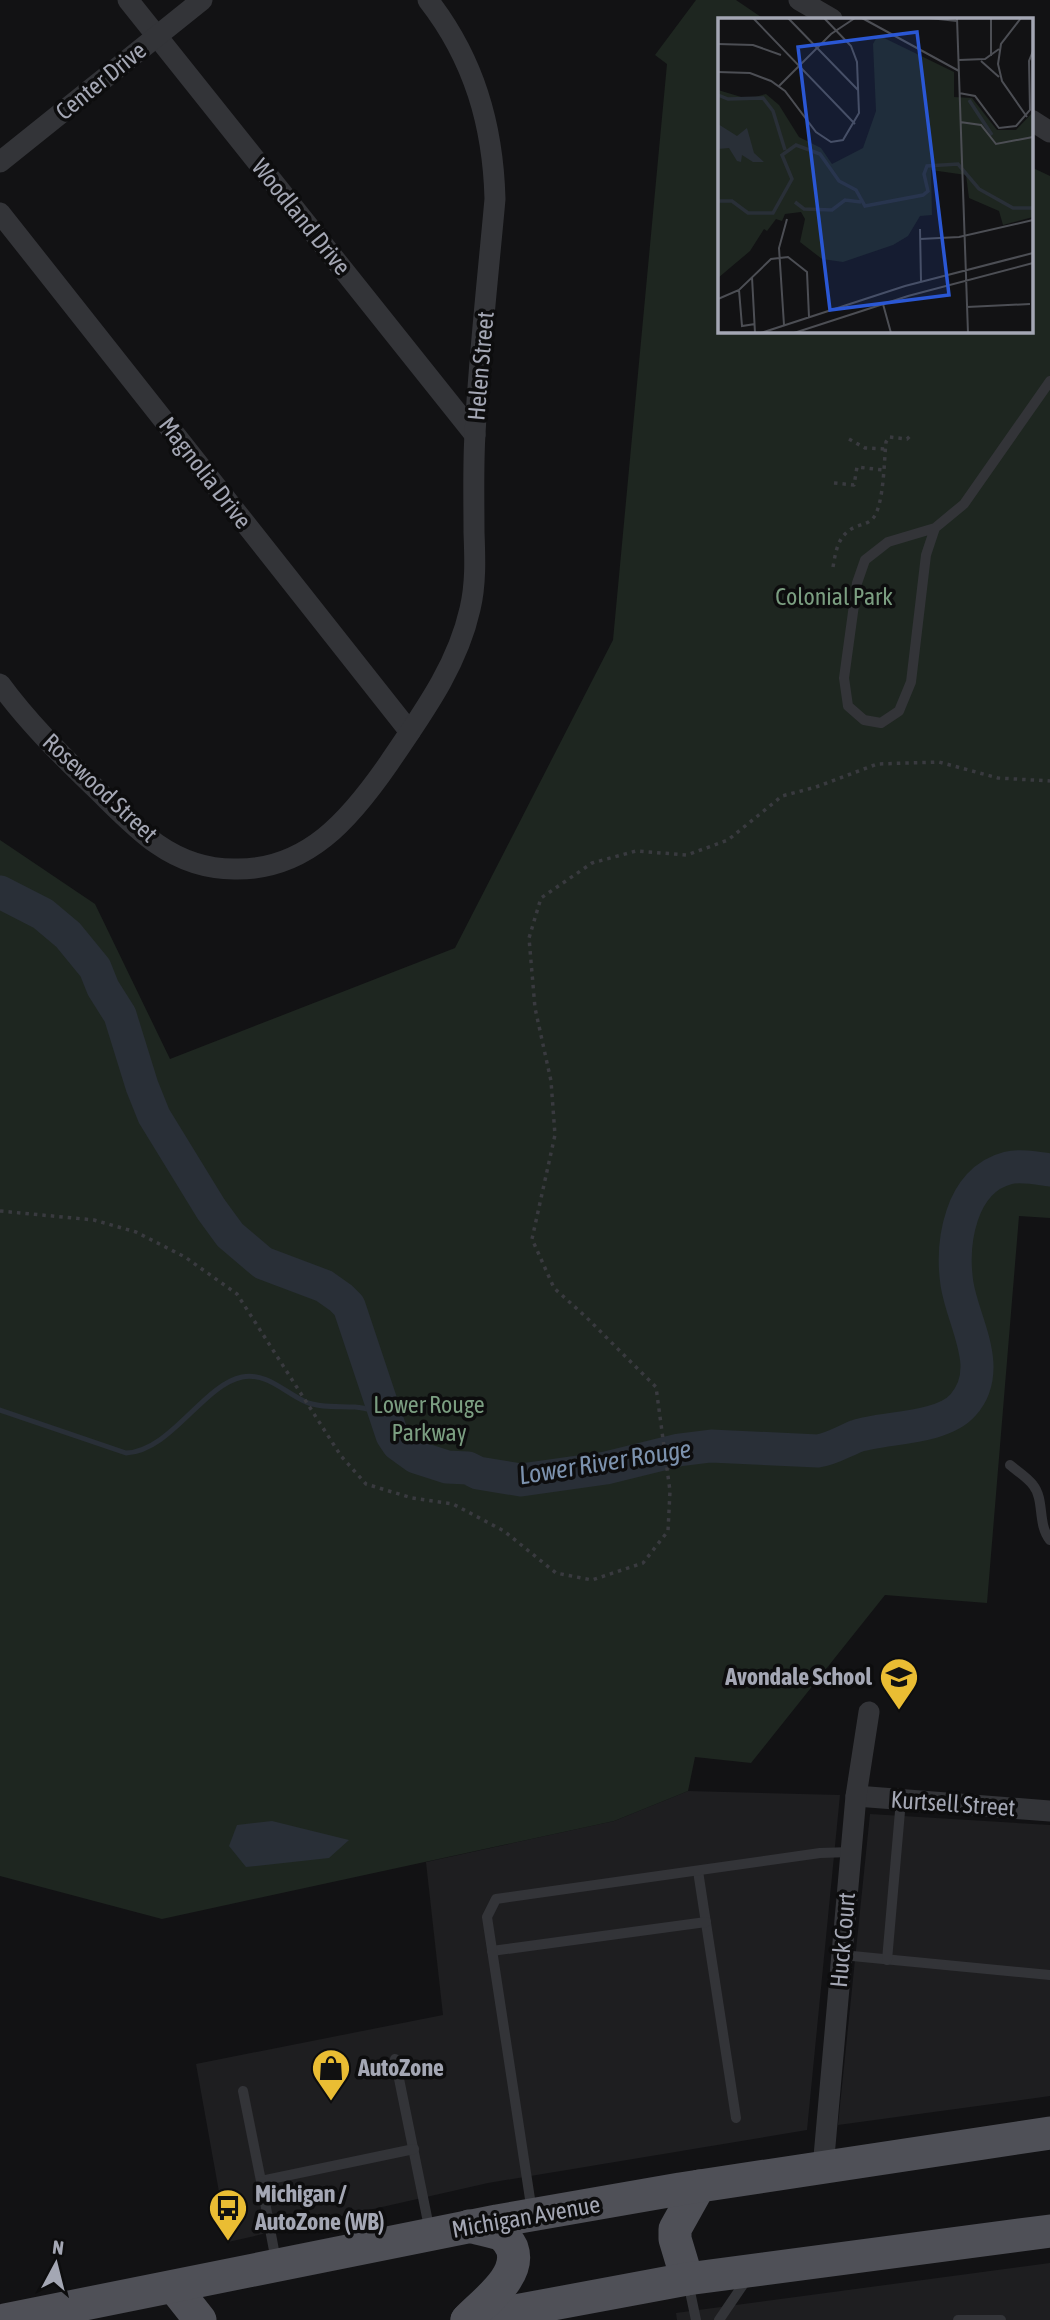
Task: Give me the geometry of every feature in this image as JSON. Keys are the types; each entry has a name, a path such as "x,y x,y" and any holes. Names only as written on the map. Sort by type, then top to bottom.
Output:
{"main road":[{"name":"Michigan Avenue","path":"5,2320 469,2226 699,2186 1050,2133"},
{"path":"687,2279 675,2239 675,2229 699,2186"},
{"path":"467,2320 508,2278 514,2267 513,2251 508,2241 501,2235 469,2226"},
{"path":"467,2320 687,2279 1050,2231"},
{"path":"174,2287 200,2320"}],"street":[{"name":"Woodland Drive","path":"128,0 474,435"},
{"name":"Center Drive","path":"0,162 202,0"},
{"name":"Helen Street","path":"410,732 450,667 471,607 475,568 474,435 495,199 494,165 488,124 473,75 446,25 428,0"},
{"path":"799,0 830,18"},
{"path":"1032,121 1050,132"},
{"name":"Magnolia Drive","path":"0,214 410,732"},
{"name":"Rosewood Street","path":"0,684 64,758 157,844 188,861 223,869 243,870 274,865 321,842 352,813 410,732"},
{"name":"Huck Court","path":"823,2168 856,1796 869,1712"},
{"name":"Kurtsell Street","path":"856,1796 1050,1811"}],"lane":[{"path":"934,528 926,555 911,682 899,711 881,723 864,720 848,706 844,678 857,583 865,559 888,542 934,528 964,504 1050,381"},
{"path":"1010,1465 1033,1485 1044,1528 1050,1540"},
{"path":"887,1960 901,1800"},
{"path":"532,2215 487,1917 496,1899 820,1853 851,1852"},
{"path":"698,1871 736,2119"},
{"path":"492,1951 706,1922"},
{"path":"842,1955 1050,1975"},
{"path":"396,2059 431,2234"},
{"path":"243,2091 277,2266"},
{"path":"261,2181 414,2149"},
{"path":"719,2320 753,2272"},
{"path":"687,2279 696,2320"},
{"path":"958,2320 1001,2320"}],"path":[{"path":"891,438 892,429"},
{"path":"833,567 837,544 846,532 868,523 875,515 886,442 891,438 907,439 912,434"},
{"path":"849,439 865,448 885,449"},
{"path":"834,483 854,485 857,467 883,470"},
{"path":"0,1211 94,1220 136,1231 185,1257 237,1294 341,1456 366,1484 412,1498 453,1504 504,1531 556,1573 592,1580 643,1563 668,1531 670,1491 656,1387 554,1288 532,1239 555,1135 551,1081 535,1008 529,938 541,898 592,863 636,851 687,855 728,840 782,796 816,787 877,764 939,762 998,778 1050,780"}],"shaded area":[{"path":"688,1791 840,1795 807,2130 488,2183 228,2242 196,2064 443,2015 426,1862 614,1821"},
{"path":"870,1814 1050,1825 1050,2096 838,2125"},
{"path":"272,1821 349,1840 329,1858 246,1867 229,1846 237,1825"},
{"path":"1050,2263 1050,2320 677,2320 676,2313"}],"green space":[{"name":"Lower Rouge Parkway","path":"696,0 736,0 763,18 718,18 718,332 1032,332 1032,167 1050,176 1050,1218 1019,1216 987,1603 885,1595 751,1763 695,1757 688,1791 614,1821 162,1919 0,1876 0,840 95,904 170,1059 455,948 613,640 667,64 655,55"}],"waterway":[{"name":"Lower River Rouge","path":"0,892 43,914 68,935 95,968 103,988 120,1015 154,1116 230,1235 263,1263 324,1286 349,1306 392,1435 398,1444 416,1457 447,1467 468,1468 478,1473 521,1480 606,1468 679,1450 711,1446 818,1451 857,1436 942,1419 963,1405 972,1391 976,1376 974,1346 957,1284 956,1250 962,1215 979,1185 992,1175 1013,1167 1050,1170"},
{"path":"0,1410 126,1453 158,1441 214,1392 228,1382 242,1377 268,1380 312,1404 359,1407 386,1413"}],"place":[{"name":"Avondale School","path":"899,1711"},
{"name":"AutoZone","path":"331,2102"},
{"name":"Michigan / AutoZone (WB)","path":"228,2242"}],"park label":[{"name":"Colonial Park","path":"834,597"}]}
